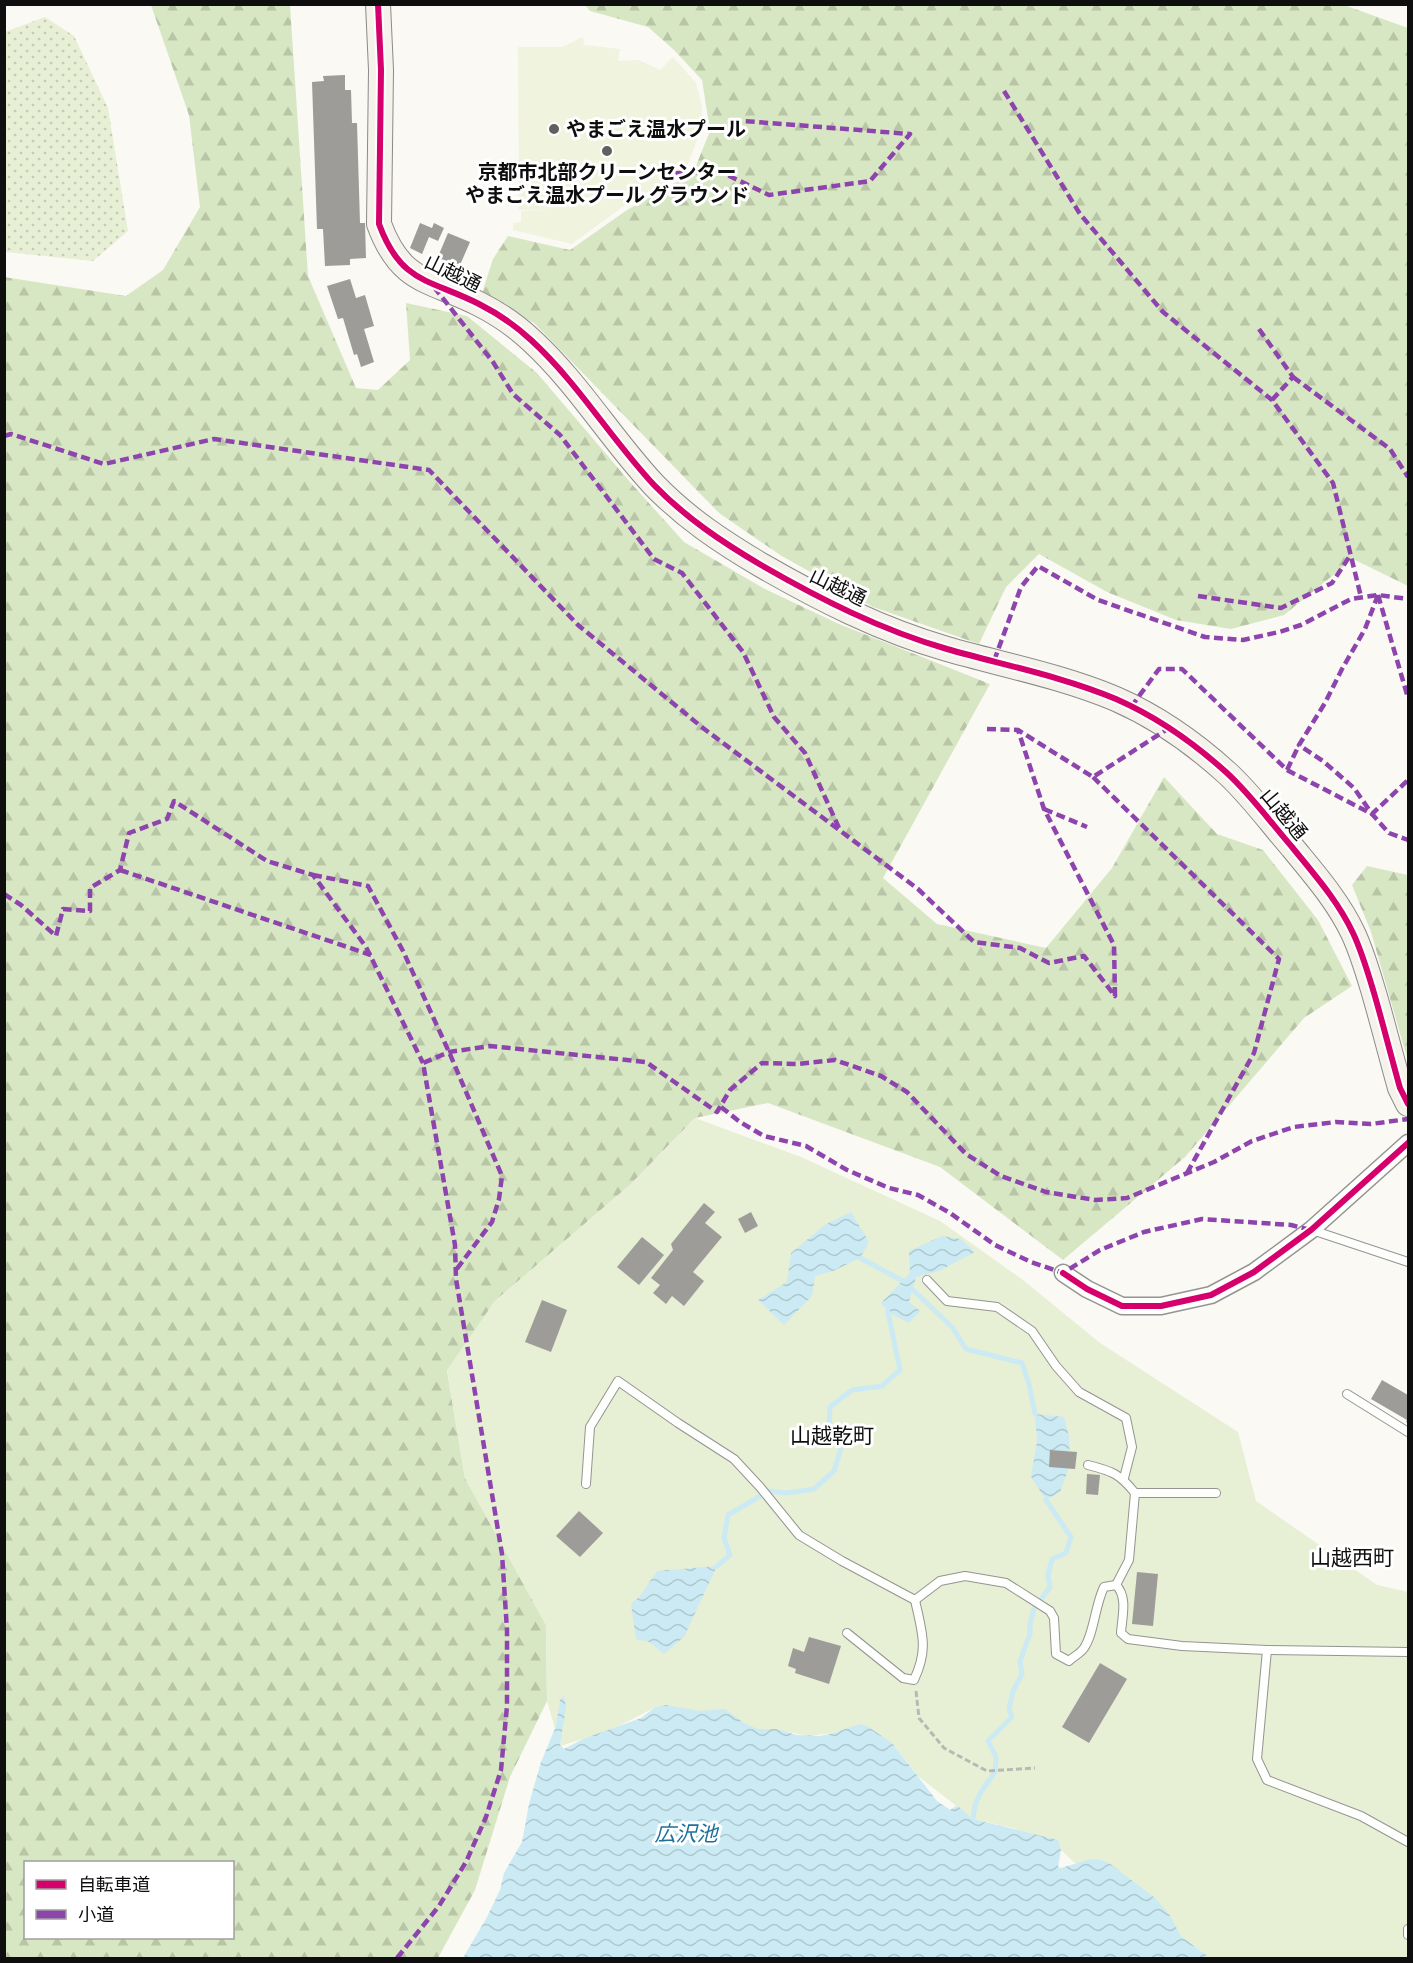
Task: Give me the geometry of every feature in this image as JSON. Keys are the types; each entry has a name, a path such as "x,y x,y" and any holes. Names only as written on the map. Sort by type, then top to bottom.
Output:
{"street":[{"name":"山越通","path":"378,4 381,70 379,224 395,257 422,280 478,303 528,337 549,358 653,484 687,517 761,565 832,605 899,632 946,648 1076,685 1117,700 1160,722 1197,747 1229,775 1333,898 1354,934 1366,967 1400,1088 1408,1104"},
{"path":"1063,1273 1087,1289 1122,1306 1161,1306 1211,1295 1254,1272 1311,1230 1408,1143"}],"lane":[{"path":"1311,1230 1408,1262"},
{"path":"927,1280 947,1301 997,1307 1032,1331 1056,1366 1080,1392 1126,1418 1132,1447 1124,1478"},
{"path":"586,1484 590,1427 618,1381 734,1459 799,1535 915,1600"},
{"path":"1347,1394 1408,1432"},
{"path":"1088,1466 1110,1471 1124,1478 1135,1493 1129,1560 1116,1585"},
{"path":"1135,1493 1216,1493"},
{"path":"915,1600 940,1581 965,1576 1006,1583 1050,1611 1053,1618 1056,1654 1069,1661 1084,1649 1104,1587 1116,1585"},
{"path":"1116,1585 1122,1591 1124,1598 1121,1633 1128,1639 1182,1646 1267,1650 1408,1652"},
{"path":"847,1633 903,1678 915,1680 924,1645 915,1600"},
{"path":"1267,1650 1257,1759 1267,1780 1361,1816 1408,1842"},
{"path":"1408,1929 1408,1935"}],"path":[{"path":"915,1680 919,1718 944,1748 987,1771 1035,1768"}],"green space":[{"path":"151,5 290,5 308,276 356,388 378,390 410,360 406,303 467,316 537,373 684,542 765,589 839,624 990,684 883,878 937,924 1046,948 1112,868 1164,777 1217,834 1263,850 1318,920 1352,986 1304,1018 1185,1157 1063,1260 940,1167 768,1103 695,1118 631,1184 495,1301 447,1371 465,1478 546,1625 547,1701 510,1777 475,1890 438,1958 5,1958 4,277 126,296 163,270 200,207 189,115"},
{"path":"585,5 1344,5 1408,28 1408,586 1353,559 1284,615 1231,629 1176,620 1107,592 1039,554 1006,587 979,644 873,607 780,555 719,513 534,323 481,296 493,259 508,236 570,250 627,210 693,173 710,131 702,80 674,50 648,27 590,11"},
{"path":"45,17 74,36 108,108 128,231 93,261 5,252 5,32"},
{"name":"京都市北部クリーンセンター やまごえ温水プール グラウンド","path":"583,37 584,45 620,49 618,61 639,60 660,70 673,57 696,83 702,107 701,130 685,172 625,205 572,244 513,230 513,223 521,222 521,211 550,211 519,210 518,47 562,47"},
{"path":"1367,866 1408,875 1408,1061 1371,932 1352,885"},
{"path":"695,1118 801,1157 940,1221 1023,1280 1100,1343 1238,1432 1256,1501 1377,1585 1408,1592 1408,1958 1210,1958 1181,1936 1109,1863 1075,1863 1061,1850 1013,1828 973,1819 918,1776 892,1743 846,1729 808,1736 757,1729 654,1708 609,1731 560,1746 547,1701 546,1625 465,1478 447,1370 495,1301 631,1184"}],"water":[{"path":"851,1212 869,1242 860,1258 833,1271 815,1276 812,1296 784,1325 758,1300 787,1282 791,1253 826,1224"},
{"path":"942,1236 961,1239 975,1252 939,1271 916,1277 909,1302 920,1311 909,1323 888,1312 881,1303 910,1273 909,1251"},
{"path":"1035,1414 1064,1417 1069,1436 1070,1465 1060,1492 1046,1500 1031,1477 1037,1441"},
{"path":"717,1566 684,1637 664,1654 649,1642 636,1639 631,1604 640,1596 657,1571"},
{"name":"広沢池","path":"564,1696 566,1707 560,1745 564,1749 583,1739 641,1718 654,1708 665,1705 700,1711 725,1709 744,1723 757,1729 777,1729 797,1735 820,1736 859,1724 867,1726 892,1743 937,1801 950,1810 956,1806 973,1819 1058,1840 1061,1850 1058,1867 1061,1868 1087,1860 1098,1859 1109,1863 1155,1898 1169,1914 1181,1936 1210,1958 463,1958 487,1917 500,1890 504,1873 522,1842 529,1804 541,1762 556,1726 560,1700"}],"building":[{"path":"345,75 345,90 351,90 352,123 357,123 360,223 365,223 366,258 350,259 350,265 325,266 323,229 317,229 312,82 324,81 323,76"},
{"path":"420,223 432,228 434,223 444,228 438,241 429,237 422,254 410,248"},
{"path":"448,233 470,242 460,265 471,270 466,281 443,271 446,263 437,259"},
{"path":"350,279 356,298 365,295 374,326 364,329 374,362 361,367 357,354 354,355 343,318 338,319 327,286"},
{"path":"704,1203 715,1212 705,1223 722,1237 693,1272 704,1281 684,1306 672,1296 666,1304 653,1293 660,1285 651,1278 673,1250 671,1244"},
{"path":"751,1212 758,1226 745,1233 738,1219"},
{"path":"642,1237 664,1255 639,1285 617,1267"},
{"path":"542,1300 567,1310 551,1352 525,1342"},
{"path":"1382,1380 1408,1395 1408,1423 1407,1420 1371,1399"},
{"path":"1050,1450 1077,1452 1075,1469 1049,1467"},
{"path":"1087,1474 1100,1475 1098,1495 1086,1494"},
{"path":"579,1511 603,1533 580,1557 556,1536"},
{"path":"1137,1572 1158,1574 1153,1626 1132,1624"},
{"path":"809,1637 841,1646 829,1684 795,1673 796,1669 788,1666 793,1648 804,1652"},
{"path":"1100,1663 1127,1679 1089,1743 1062,1727"}],"waterway":[{"path":"860,1258 903,1281"},
{"path":"913,1290 952,1327 966,1349 1022,1363 1035,1414"},
{"path":"717,1566 730,1555 724,1538 728,1515 769,1491 787,1493 814,1489 834,1471 843,1442 829,1427 830,1407 852,1390 882,1386 900,1370 888,1312"},
{"path":"973,1819 975,1805 981,1792 995,1772 996,1757 988,1741 1012,1717 1009,1709 1013,1691 1022,1674 1020,1661 1030,1634 1034,1609 1050,1587 1048,1575 1052,1559 1066,1553 1071,1537 1046,1500"}],"marked path":[{"path":"1004,91 1080,214 1163,312 1272,400 1333,483 1361,597"},
{"path":"662,174 719,171 769,195 870,181 910,134 744,121"},
{"path":"434,287 493,362 513,394 560,435 654,559 682,573 743,652 774,717 805,753 839,828"},
{"path":"1259,329 1293,377 1272,400"},
{"path":"1293,377 1390,449 1408,477"},
{"path":"4,436 11,434 104,464 214,439 429,470 578,625 703,728 918,889 974,942 1020,948 1049,963 1084,956 1115,996 1114,945 1044,809 1018,730 1093,777 1169,728"},
{"path":"1198,596 1281,608 1332,583 1351,554"},
{"path":"994,661 1021,587 1038,566 1098,600 1205,637 1243,640 1279,632 1301,625 1351,599 1378,595 1408,599"},
{"path":"1378,595 1365,629 1325,703 1299,745 1323,761 1354,788 1389,833 1408,840"},
{"path":"1378,595 1408,698"},
{"path":"1131,707 1159,669 1182,669 1287,770 1299,745"},
{"path":"987,729 1018,730"},
{"path":"1287,770 1372,814 1408,780"},
{"path":"1093,777 1279,959 1254,1053 1187,1173"},
{"path":"4,894 21,905 56,936 63,909 90,911 90,888 120,870 129,833 167,819 174,801 267,861 313,875 366,947 423,1063"},
{"path":"1044,809 1087,827"},
{"path":"120,870 371,955"},
{"path":"313,875 368,886 403,951 502,1176 499,1199 492,1222 456,1270"},
{"path":"397,1958 439,1906 466,1862 486,1817 501,1770 507,1706 507,1630 502,1554 456,1279 455,1245 423,1063 449,1052 490,1046 646,1062 717,1112 730,1090 762,1063 798,1064 835,1060 881,1076 907,1092 966,1154 1001,1176 1046,1192 1095,1200 1127,1198 1214,1162 1252,1141 1294,1127 1336,1122 1371,1124 1408,1119"},
{"path":"721,1107 740,1122 764,1136 806,1146 847,1170 889,1188 918,1195 950,1213 995,1245 1031,1262 1063,1273 1100,1250 1144,1232 1202,1219 1291,1225 1311,1230"}],"cycle path":[{"path":"378,4 381,70 379,224 388,244 407,269 432,284 486,308 525,335 564,374 623,449 666,497 718,538 783,578 828,602 898,633 947,649 1032,671 1116,699 1160,722 1214,762 1261,809 1309,867 1347,921 1365,963 1400,1088 1408,1104"},
{"path":"1063,1273 1087,1289 1122,1306 1161,1306 1211,1295 1254,1272 1311,1230 1408,1143"}],"place":[{"name":"やまごえ温水プール","path":"554,129"},
{"name":"京都市北部クリーンセンター やまごえ温水プール グラウンド","path":"607,151"}],"district":[{"name":"山越乾町","path":"832,1436"},
{"name":"山越西町","path":"1352,1558"}]}
